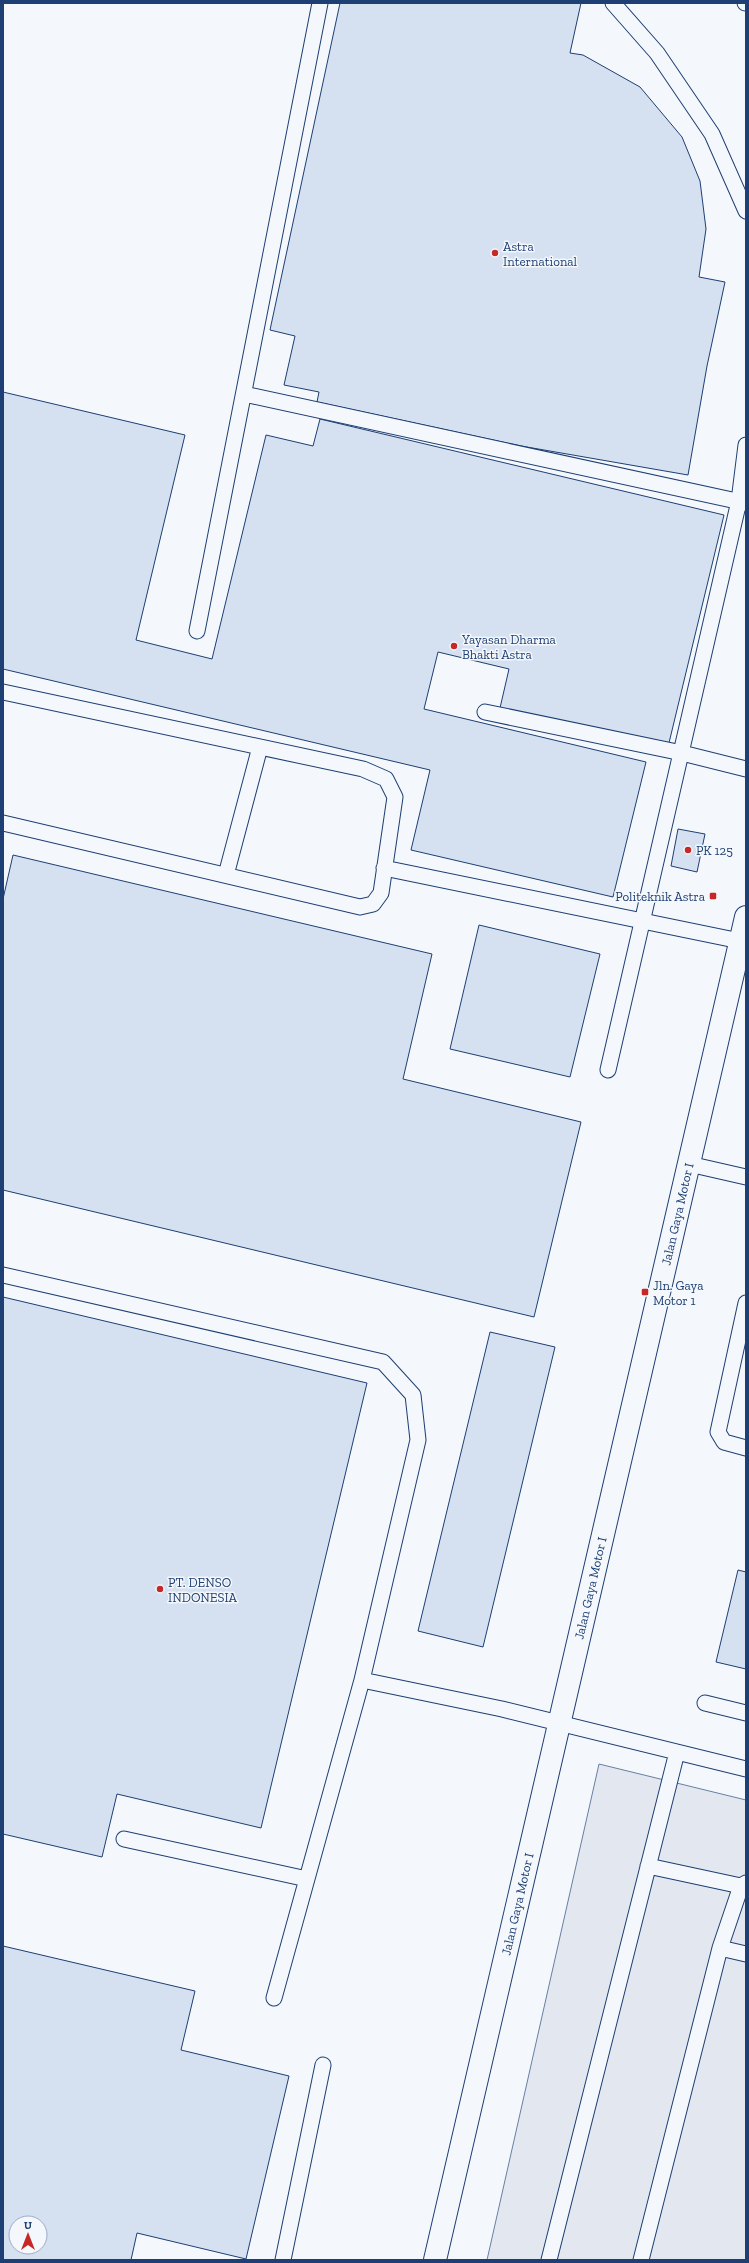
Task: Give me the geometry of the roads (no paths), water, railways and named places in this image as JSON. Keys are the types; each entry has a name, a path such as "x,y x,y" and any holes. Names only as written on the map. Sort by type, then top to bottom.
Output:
{"street":[{"name":"Jalan Gaya Motor I","path":"434,2260 746,917"}],"lane":[{"path":"197,631 320,3"},
{"path":"613,3 658,53 712,134 746,211"},
{"path":"244,394 742,502"},
{"path":"608,1070 742,502 746,445"},
{"path":"3,692 364,769 386,778 395,797 381,893 373,904 360,907 3,823"},
{"path":"485,712 682,753 746,769"},
{"path":"226,875 260,747"},
{"path":"384,868 740,941"},
{"path":"689,1164 746,1177"},
{"path":"3,1275 383,1362 413,1395 418,1440 362,1680 274,1998"},
{"path":"746,1303 718,1432 724,1442 746,1448"},
{"path":"362,1680 559,1722 746,1769"},
{"path":"705,1703 746,1714"},
{"path":"549,2260 677,1752"},
{"path":"124,1839 307,1879"},
{"path":"641,2260 720,1948 743,1884 648,1866"},
{"path":"720,1948 746,1954"},
{"path":"283,2260 323,2065"}],"place":[{"name":"Astra International","path":"495,253"},
{"name":"Yayasan Dharma Bhakti Astra","path":"454,646"},
{"name":"PK 125","path":"688,850"},
{"name":"Politeknik Astra","path":"713,896"},
{"name":"Jln. Gaya Motor 1","path":"645,1292"},
{"name":"PT. DENSO INDONESIA","path":"160,1589"}]}
